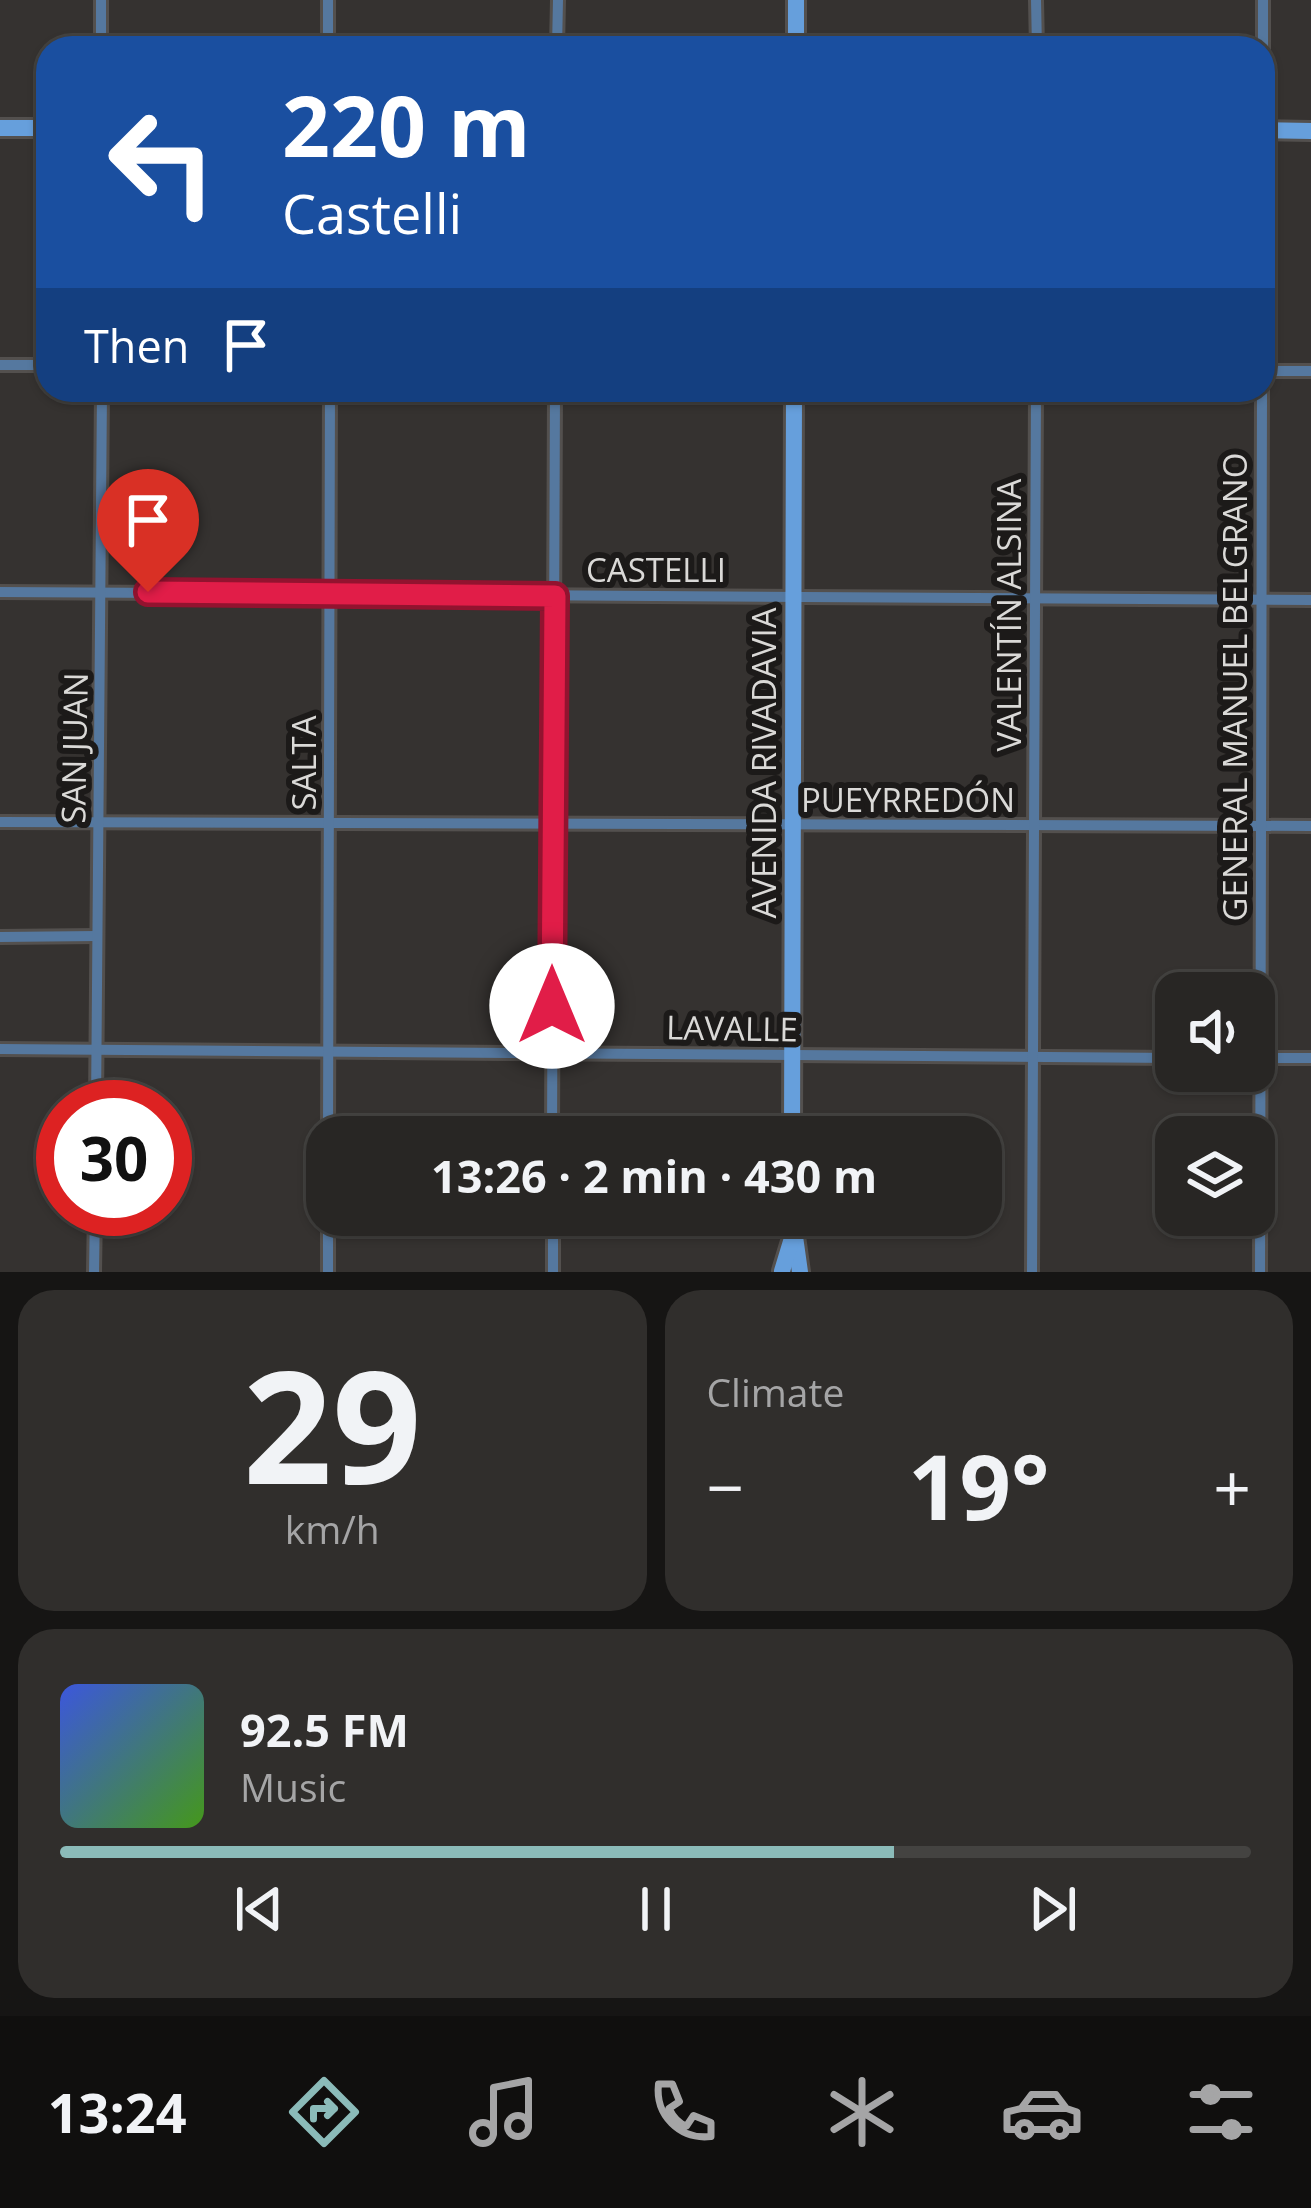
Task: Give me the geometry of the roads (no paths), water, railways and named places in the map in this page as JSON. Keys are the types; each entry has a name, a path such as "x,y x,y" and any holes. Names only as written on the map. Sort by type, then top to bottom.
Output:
{"main road":[{"path":"796,0 796,36"},
{"path":"0,128 36,128"},
{"path":"1275,130 1311,131"},
{"name":"AVENIDA RIVADAVIA","path":"792,1116 794,402"},
{"path":"792,1237 800,1272 782,1272 792,1237"}],"street":[{"path":"101,0 101,36"},
{"path":"328,0 328,36"},
{"path":"557,36 558,0"},
{"path":"1036,0 1037,36"},
{"path":"1263,0 1263,36"},
{"path":"0,365 36,364"},
{"path":"1275,371 1311,371"},
{"name":"SAN JUAN","path":"95,1080 103,402"},
{"name":"SALTA","path":"328,1116 330,402"},
{"path":"552,1116 554,402"},
{"name":"VALENTÍN ALSINA","path":"1032,1272 1036,402"},
{"name":"GENERAL MANUEL BELGRANO","path":"1258,972 1262,402"},
{"name":"CASTELLI","path":"0,592 1311,600"},
{"name":"PUEYRREDÓN","path":"0,822 1311,826"},
{"path":"0,937 97,936"},
{"name":"LAVALLE","path":"0,1049 1155,1058"},
{"path":"1275,1058 1311,1058"},
{"name":"GENERAL MANUEL BELGRANO","path":"1257,1092 1260,1272"},
{"path":"94,1236 94,1272"},
{"path":"328,1236 328,1272"},
{"path":"553,1236 553,1272"}]}
